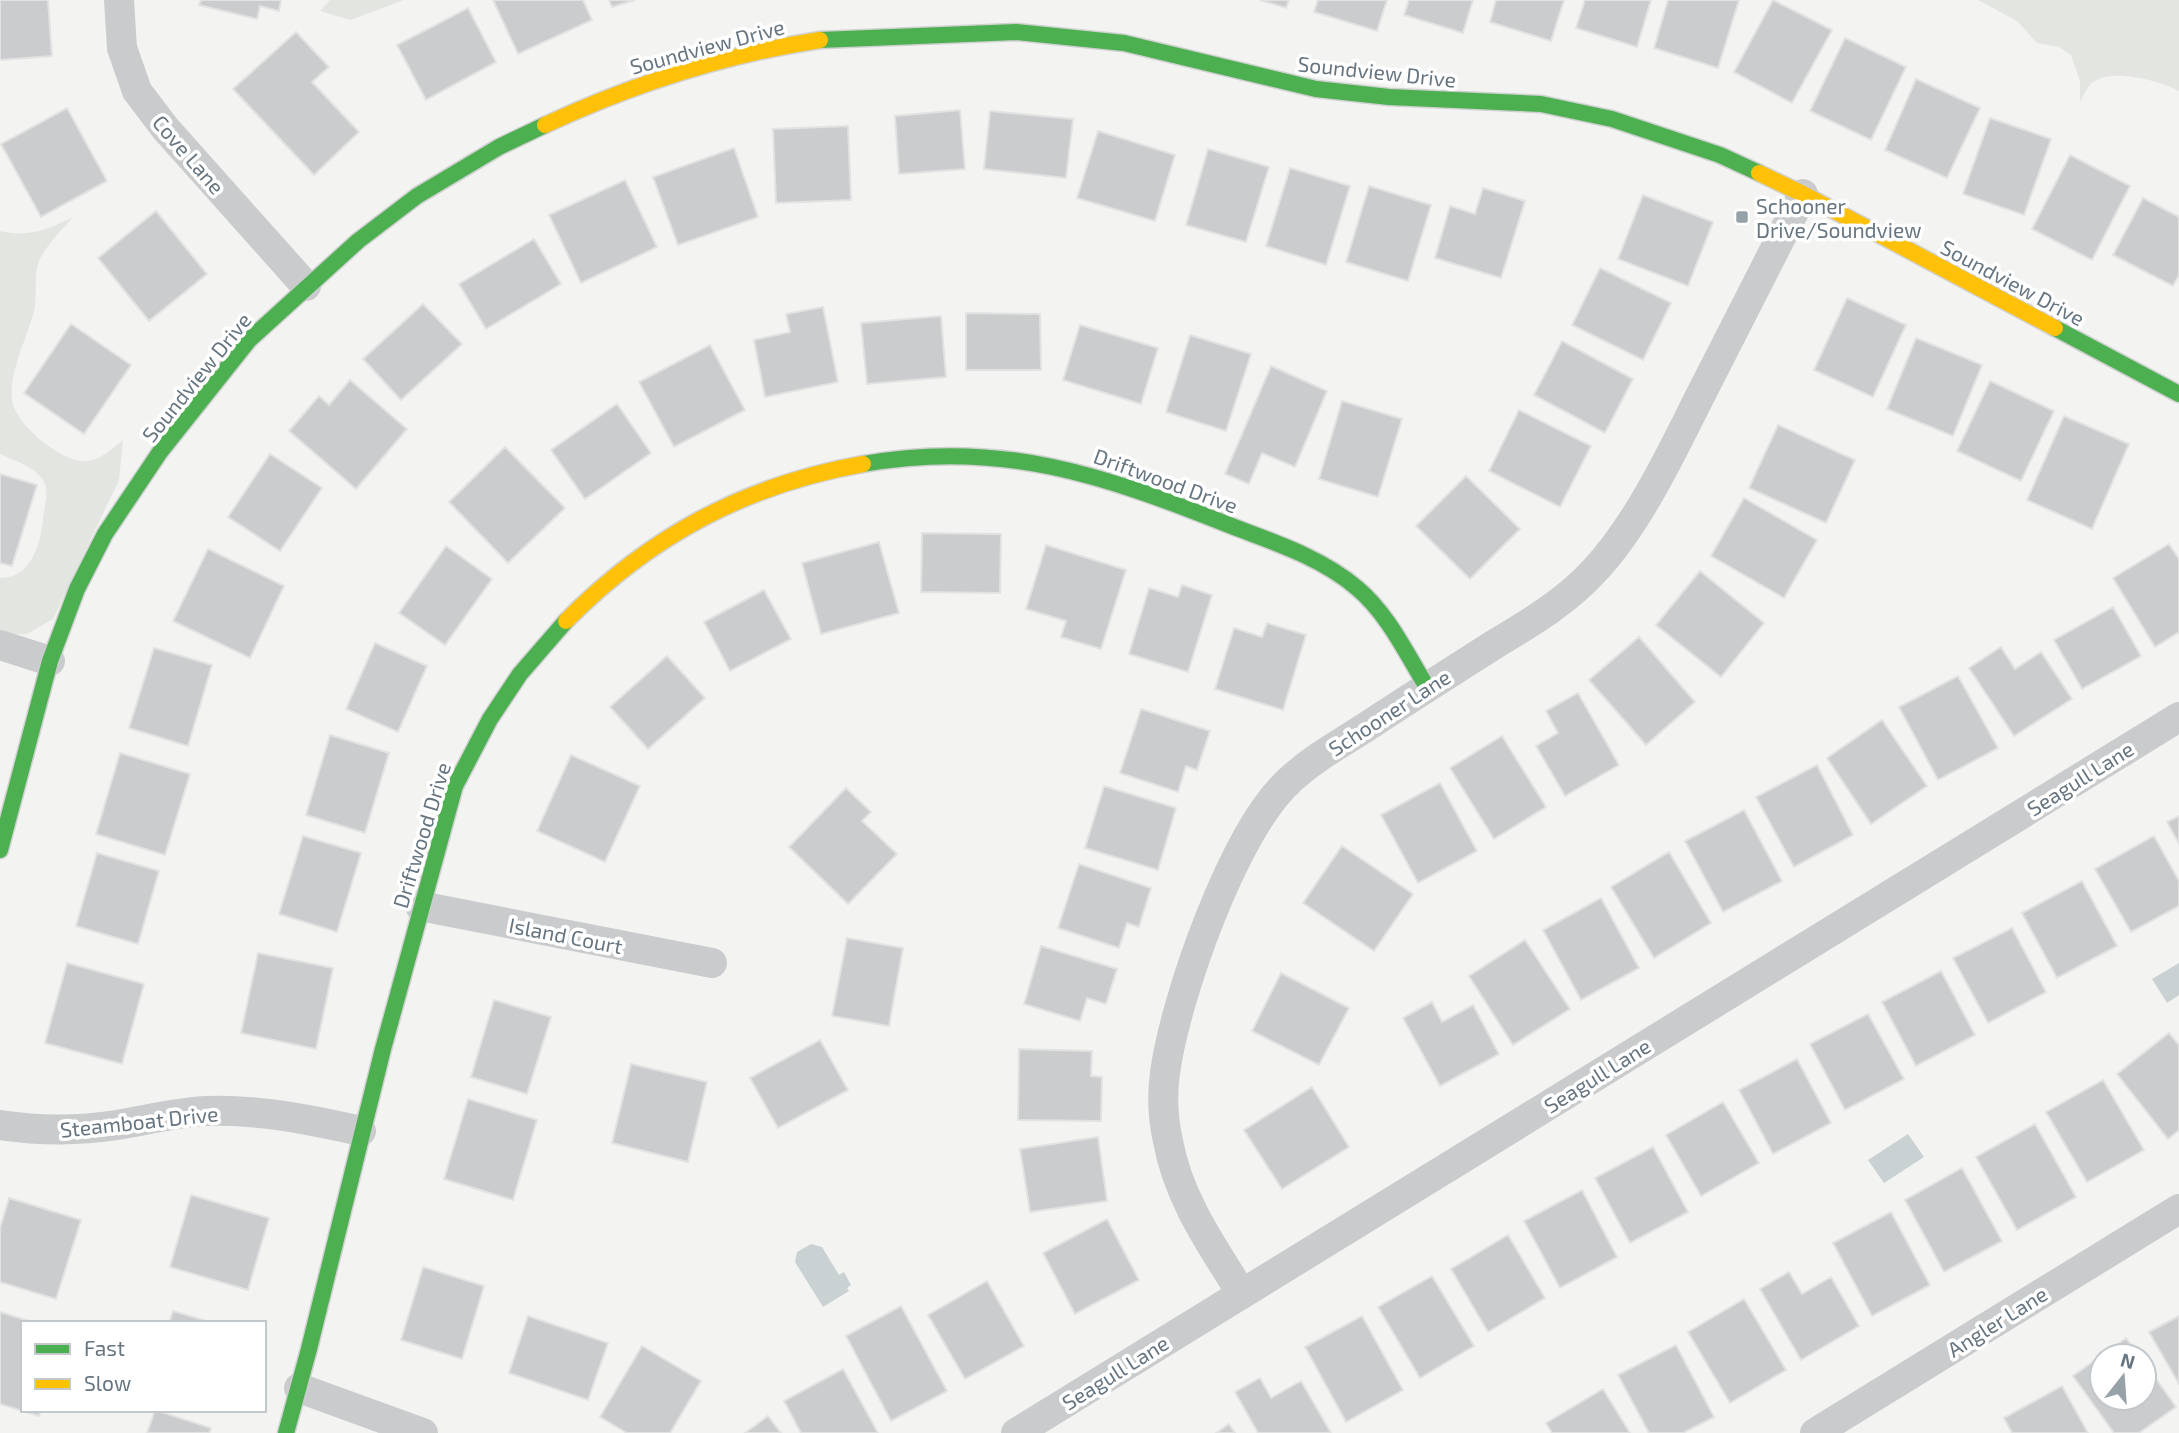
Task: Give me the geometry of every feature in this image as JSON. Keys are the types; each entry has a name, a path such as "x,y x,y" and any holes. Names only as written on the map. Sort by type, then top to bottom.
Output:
{"street":[{"name":"Cove Lane","path":"119,0 122,48 137,91 165,128 306,286"},
{"name":"Soundview Drive","path":"0,850 50,661 77,589 105,534 160,452 249,340 358,241 417,195 499,147 635,86 747,52 793,44 885,36 1016,32 1062,35 1124,43 1316,89 1390,97 1541,104 1612,119 1708,151 1802,194 2179,394"},
{"name":"Schooner Lane","path":"1242,1294 1190,1206 1178,1178 1168,1141 1163,1101 1168,1054 1188,976 1235,863 1260,817 1288,780 1532,621 1574,590 1609,554 1643,502 1677,441 1802,194"},
{"name":"Driftwood Drive","path":"286,1433 361,1131 460,772 497,706 550,634 611,575 676,531 747,495 832,468 913,456 962,454 1018,458 1084,472 1148,492 1308,559 1355,586 1381,614 1427,687"},
{"path":"0,645 50,661"},
{"name":"Seagull Lane","path":"1016,1433 2179,717"},
{"name":"Island Court","path":"421,906 712,963"},
{"name":"Steamboat Drive","path":"0,1125 33,1130 70,1130 206,1111 245,1112 303,1119 361,1131"},
{"name":"Angler Lane","path":"1815,1433 2179,1209"},
{"path":"299,1388 423,1433"}],"shaded area":[{"path":"330,0 404,0 350,20 320,11"},
{"path":"1978,0 2179,0 2179,91 2135,77 2111,76 2092,83 2080,102 2080,81 2071,55 2059,47 2037,43 2017,21"},
{"path":"73,217 47,248 38,265 34,311 13,378 12,400 15,410 31,431 54,449 77,460 97,458 123,440 119,480 53,619 27,634 0,635 0,578 21,572 34,555 41,534 46,494 45,484 38,474 0,454 0,231 29,233"},
{"path":"2179,963 2179,995 2167,1003 2152,979"},
{"path":"1908,1134 1924,1157 1884,1183 1868,1160"},
{"path":"811,1244 822,1247 839,1275 844,1272 851,1285 847,1288 849,1291 823,1307 795,1262 797,1252"}],"building":[{"path":"0,0 48,0 52,56 0,60"},
{"path":"201,0 281,0 279,11 260,6 257,19 199,5"},
{"path":"493,0 583,0 592,20 518,54"},
{"path":"609,0 635,0 612,7"},
{"path":"1260,0 1289,0 1286,8"},
{"path":"1318,0 1387,0 1377,31 1314,12"},
{"path":"1409,0 1473,0 1463,33 1404,15"},
{"path":"1496,0 1564,0 1551,41 1490,22"},
{"path":"1585,0 1651,0 1637,47 1576,28"},
{"path":"1668,0 1739,0 1718,68 1654,48"},
{"path":"1773,0 1832,30 1792,103 1734,72"},
{"path":"468,8 496,62 426,100 397,45"},
{"path":"296,32 329,67 312,82 359,132 314,175 233,89"},
{"path":"1845,38 1906,67 1871,140 1810,111"},
{"path":"1916,79 1980,108 1947,178 1885,150"},
{"path":"67,108 107,181 41,217 1,144"},
{"path":"960,110 965,169 899,174 895,116"},
{"path":"990,111 1073,119 1066,178 984,169"},
{"path":"1990,118 2051,139 2024,215 1963,194"},
{"path":"848,126 851,200 776,203 773,129"},
{"path":"1098,131 1175,155 1155,221 1077,198"},
{"path":"734,148 758,217 678,245 653,177"},
{"path":"1208,149 1269,167 1246,242 1186,225"},
{"path":"2070,155 2130,186 2092,260 2032,229"},
{"path":"1290,168 1350,186 1326,265 1266,246"},
{"path":"625,180 657,247 581,283 549,215"},
{"path":"1369,186 1431,205 1408,281 1346,262"},
{"path":"1483,188 1525,201 1501,278 1435,258 1450,206 1475,214"},
{"path":"1643,195 1713,222 1688,286 1618,259"},
{"path":"2143,198 2179,217 2179,275 2173,286 2113,255"},
{"path":"156,211 207,274 149,321 98,258"},
{"path":"534,239 561,284 486,329 459,284"},
{"path":"1600,268 1671,303 1643,360 1572,325"},
{"path":"1847,298 1906,325 1873,397 1814,370"},
{"path":"423,304 462,344 401,400 363,359"},
{"path":"823,307 838,382 765,397 754,340 790,332 786,314"},
{"path":"966,313 1040,314 1041,370 966,370"},
{"path":"941,316 946,377 867,384 861,323"},
{"path":"71,324 131,365 84,434 24,393"},
{"path":"1080,325 1158,348 1141,404 1063,380"},
{"path":"1190,335 1251,354 1226,431 1166,412"},
{"path":"1916,338 1982,365 1953,436 1887,409"},
{"path":"1562,341 1633,379 1605,433 1534,395"},
{"path":"710,345 745,410 674,447 639,382"},
{"path":"1271,366 1327,391 1295,467 1262,453 1249,484 1225,474"},
{"path":"350,380 407,429 356,489 289,431 319,396 329,405"},
{"path":"1990,381 2054,411 2021,481 1957,451"},
{"path":"1342,401 1402,419 1378,497 1319,479"},
{"path":"617,404 651,453 585,499 551,450"},
{"path":"1519,410 1591,446 1560,507 1489,471"},
{"path":"2064,416 2129,444 2092,529 2027,500"},
{"path":"1778,425 1855,460 1826,523 1749,488"},
{"path":"505,447 565,508 508,563 449,502"},
{"path":"270,454 322,488 280,551 228,517"},
{"path":"0,474 37,485 12,566 0,563"},
{"path":"1466,476 1520,529 1470,579 1416,526"},
{"path":"1744,498 1817,540 1784,598 1711,556"},
{"path":"922,533 1001,534 1000,593 921,592"},
{"path":"879,542 899,613 821,634 802,563"},
{"path":"2169,544 2179,559 2179,632 2155,647 2113,578"},
{"path":"1046,545 1126,570 1101,649 1061,637 1066,621 1026,609"},
{"path":"446,546 492,579 445,645 399,613"},
{"path":"208,549 284,586 250,658 173,621"},
{"path":"1700,571 1764,623 1721,677 1656,625"},
{"path":"1182,585 1212,595 1188,672 1129,654 1149,588 1178,597"},
{"path":"764,590 791,639 730,671 704,622"},
{"path":"2113,607 2141,656 2082,689 2054,640"},
{"path":"1267,623 1306,635 1283,710 1215,689 1234,628 1262,637"},
{"path":"1639,637 1695,702 1646,745 1589,680"},
{"path":"375,643 427,666 398,732 346,709"},
{"path":"2001,647 2015,669 2041,652 2072,699 2014,736 1969,668"},
{"path":"154,648 212,665 188,746 129,728"},
{"path":"667,656 705,698 648,749 610,707"},
{"path":"1958,676 1998,748 1938,780 1899,707"},
{"path":"1578,693 1619,765 1565,796 1536,746 1558,733 1546,711"},
{"path":"1141,709 1210,731 1197,770 1186,766 1178,792 1120,773"},
{"path":"1882,720 1927,786 1871,824 1827,758"},
{"path":"330,735 389,753 365,833 306,815"},
{"path":"1502,736 1546,807 1494,839 1450,768"},
{"path":"120,753 190,774 165,855 96,834"},
{"path":"571,755 640,786 605,862 537,831"},
{"path":"1817,765 1853,835 1794,867 1756,797"},
{"path":"1440,783 1477,851 1418,883 1381,815"},
{"path":"1104,786 1176,808 1158,870 1085,848"},
{"path":"846,788 871,812 862,821 897,854 848,904 789,847"},
{"path":"1744,810 1782,881 1723,912 1685,841"},
{"path":"2179,816 2179,844 2167,822"},
{"path":"303,836 361,853 337,932 279,914"},
{"path":"2154,836 2179,881 2179,906 2131,932 2095,869"},
{"path":"1342,846 1413,894 1374,951 1303,903"},
{"path":"1669,852 1711,923 1654,958 1611,887"},
{"path":"97,853 159,871 138,944 76,926"},
{"path":"1079,864 1151,888 1139,927 1127,923 1119,948 1058,928"},
{"path":"2082,881 2117,946 2057,978 2022,913"},
{"path":"1601,898 1639,968 1581,1000 1543,930"},
{"path":"2012,928 2046,992 1988,1023 1953,958"},
{"path":"847,938 903,948 889,1026 832,1016"},
{"path":"1525,940 1570,1009 1513,1045 1469,976"},
{"path":"1041,946 1117,969 1106,1004 1087,998 1080,1021 1024,1004"},
{"path":"258,953 333,968 316,1049 241,1033"},
{"path":"67,963 144,984 122,1064 45,1043"},
{"path":"1941,971 1975,1035 1916,1066 1882,1002"},
{"path":"1281,973 1349,1008 1319,1065 1252,1031"},
{"path":"494,1000 551,1017 527,1094 471,1077"},
{"path":"1432,1002 1442,1022 1473,1005 1499,1054 1440,1086 1403,1018"},
{"path":"1868,1014 1904,1079 1845,1110 1810,1044"},
{"path":"2169,1033 2179,1045 2179,1130 2168,1139 2117,1074"},
{"path":"820,1040 848,1090 778,1128 750,1078"},
{"path":"1019,1049 1092,1051 1091,1076 1102,1077 1101,1121 1018,1120"},
{"path":"1797,1059 1831,1123 1773,1154 1739,1090"},
{"path":"631,1064 707,1082 688,1162 612,1143"},
{"path":"2103,1080 2144,1150 2087,1182 2046,1112"},
{"path":"1312,1087 1349,1147 1282,1189 1244,1130"},
{"path":"468,1099 537,1120 513,1200 444,1179"},
{"path":"1723,1102 1759,1163 1701,1196 1666,1135"},
{"path":"2035,1124 2076,1197 2017,1230 1976,1157"},
{"path":"1098,1137 1107,1201 1030,1212 1020,1149"},
{"path":"1653,1147 1688,1212 1630,1243 1595,1178"},
{"path":"1962,1168 2002,1241 1944,1272 1905,1200"},
{"path":"1582,1190 1617,1257 1560,1288 1524,1221"},
{"path":"191,1195 269,1218 248,1290 170,1267"},
{"path":"9,1198 81,1220 56,1299 0,1282 0,1228"},
{"path":"1891,1212 1930,1285 1872,1316 1833,1243"},
{"path":"1107,1219 1139,1280 1075,1314 1043,1253"},
{"path":"1508,1235 1545,1298 1488,1332 1451,1269"},
{"path":"423,1267 484,1286 462,1359 401,1340"},
{"path":"1789,1272 1802,1294 1831,1277 1859,1326 1801,1360 1760,1289"},
{"path":"1432,1276 1474,1346 1420,1378 1378,1307"},
{"path":"987,1281 1024,1346 965,1379 928,1315"},
{"path":"1744,1299 1786,1370 1730,1403 1688,1332"},
{"path":"901,1306 947,1391 891,1421 846,1336"},
{"path":"173,1311 206,1321 170,1321"},
{"path":"0,1312 29,1321 21,1321 21,1410 0,1404"},
{"path":"528,1316 608,1343 588,1400 509,1373"},
{"path":"1362,1316 1403,1390 1346,1422 1305,1347"},
{"path":"2179,1316 2179,1384 2158,1348 2158,1342 2155,1342 2149,1332"},
{"path":"1676,1345 1714,1417 1683,1433 1649,1433 1618,1375"},
{"path":"642,1346 701,1381 670,1433 627,1433 600,1417"},
{"path":"2088,1365 2088,1397 2073,1376"},
{"path":"843,1369 878,1433 801,1433 784,1401"},
{"path":"1260,1378 1271,1398 1301,1381 1331,1433 1258,1433 1235,1392"},
{"path":"2158,1382 2176,1407 2139,1433 2114,1433 2099,1412 2158,1412"},
{"path":"2062,1386 2088,1433 2012,1433 2004,1418"},
{"path":"1603,1389 1630,1433 1552,1433 1546,1423"},
{"path":"154,1412 211,1428 209,1433 147,1433"},
{"path":"768,1416 781,1433 745,1433"},
{"path":"1229,1424 1235,1433 1216,1433"}],"traffic: fast":[{"path":"820,40 1016,32 1124,43 1316,89 1389,97 1541,104 1612,119 1720,155 1759,173"},
{"path":"0,850 50,661 77,589 105,534 160,452 249,340 358,241 417,196 499,147 545,125"},
{"path":"2055,328 2179,394"},
{"path":"863,464 914,457 962,456 1053,467 1142,492 1282,545 1329,568 1368,598 1396,634 1427,687"},
{"path":"286,1433 383,1049 455,786 490,719 520,674 566,621"}],"traffic: slow":[{"path":"545,125 611,97 679,73 748,54 820,40"},
{"path":"1759,173 2055,328"},
{"path":"566,621 631,564 702,519 739,500 779,485 863,464"}],"place":[{"name":"Schooner Drive/Soundview","path":"1742,217"}]}
